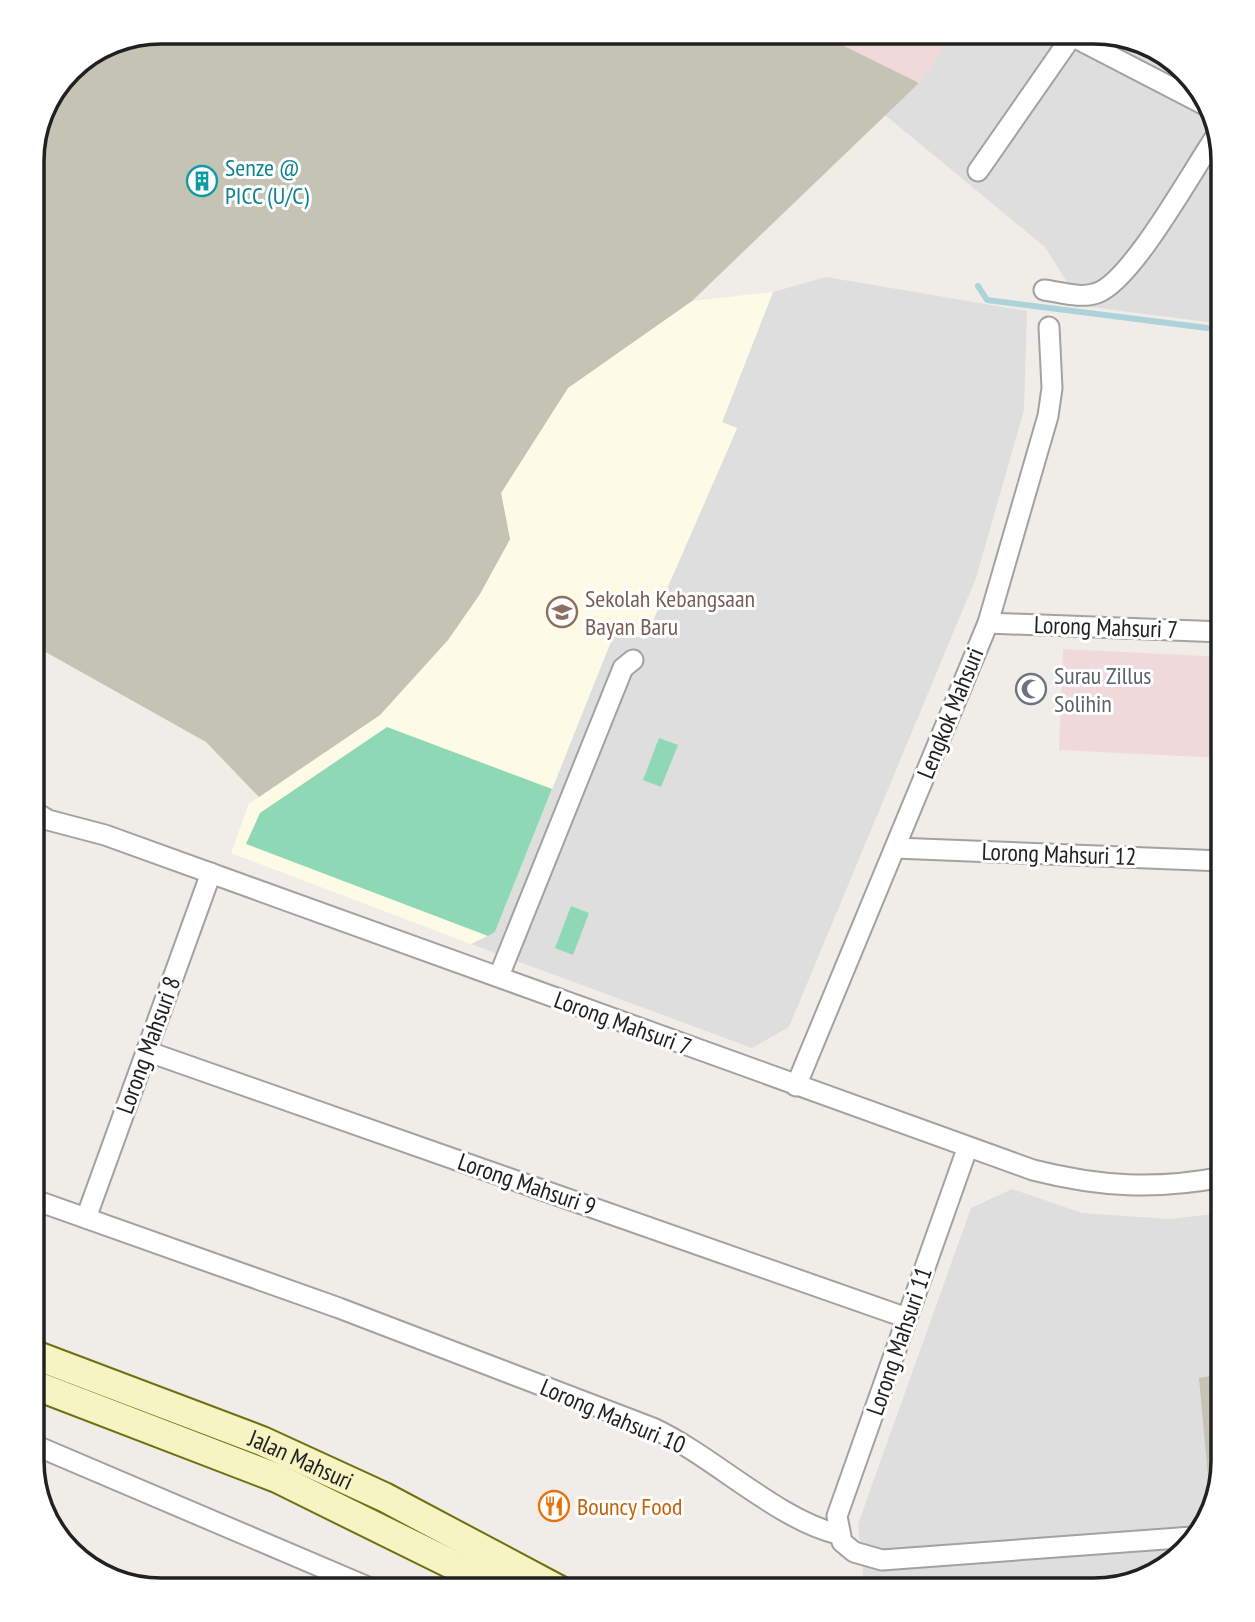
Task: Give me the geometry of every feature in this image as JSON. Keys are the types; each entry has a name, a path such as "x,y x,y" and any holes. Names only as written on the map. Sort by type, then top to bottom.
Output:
{"street":[{"path":"978,171 1061,44"},
{"path":"1087,44 1194,99"},
{"path":"1044,290 1084,296 1113,285 1138,254 1210,146"},
{"name":"Lengkok Mahsuri","path":"796,1086 988,623 1048,416 1052,368 1049,327"},
{"name":"Lorong Mahsuri 7","path":"988,623 1211,632"},
{"path":"499,976 623,668 633,660"},
{"name":"Lorong Mahsuri 7","path":"44,819 105,835 499,976 967,1149 1033,1170 1111,1186 1176,1184 1211,1179"},
{"name":"Lorong Mahsuri 12","path":"895,848 1211,860"},
{"name":"Lorong Mahsuri 8","path":"86,1219 211,873"},
{"name":"Lorong Mahsuri 9","path":"146,1051 908,1318"},
{"name":"Lorong Mahsuri 11","path":"838,1534 837,1516 967,1149"},
{"name":"Lorong Mahsuri 10","path":"44,1203 339,1308 653,1427 685,1443 810,1527 838,1534 842,1542 854,1552 882,1560 1182,1538"},
{"name":"Jalan Mahsuri","path":"44,1359 262,1441 383,1497 492,1578"},
{"name":"Jalan Mahsuri","path":"44,1389 277,1478 490,1578"},
{"path":"44,1449 345,1578"}],"shaded area":[{"path":"160,44 840,44 919,83 692,301 568,388 501,493 510,539 480,594 448,640 380,715 259,797 206,742 44,651 44,153 48,130 56,109 68,89 84,73 102,59 123,50"},
{"path":"840,44 946,44 919,83"},
{"path":"946,44 1102,44 1132,50 1166,68 1192,96 1209,138 1211,322 1082,306 1045,247 885,115 919,83"},
{"path":"826,277 1027,311 1024,410 976,578 789,1027 752,1048 471,944 495,932 616,629 645,639 737,429 722,422 773,292"},
{"name":"Sekolah Kebangsaan Bayan Baru","path":"773,292 722,422 737,428 645,639 616,629 495,932 471,944 231,853 249,804 380,715 448,640 480,594 510,540 501,493 568,388 692,301"},
{"path":"1063,649 1211,656 1211,757 1059,750"},
{"path":"1012,1189 1082,1213 1169,1219 1211,1214 1210,1477 1196,1520 1171,1549 1146,1566 1117,1576 1094,1578 862,1578 858,1524 971,1208"},
{"path":"1211,1376 1209,1484 1199,1378"}],"green space":[{"path":"387,727 552,789 495,932 488,936 246,844 260,813"},
{"path":"659,738 678,745 661,787 643,780"},
{"path":"571,906 589,913 573,955 555,948"}],"waterway":[{"path":"978,286 987,300 1211,328"}],"place":[{"name":"Senze @ PICC (U/C)","path":"202,181"},
{"name":"Sekolah Kebangsaan Bayan Baru","path":"562,612"},
{"name":"Surau Zillus Solihin","path":"1031,689"},
{"name":"Bouncy Food","path":"554,1506"}]}
